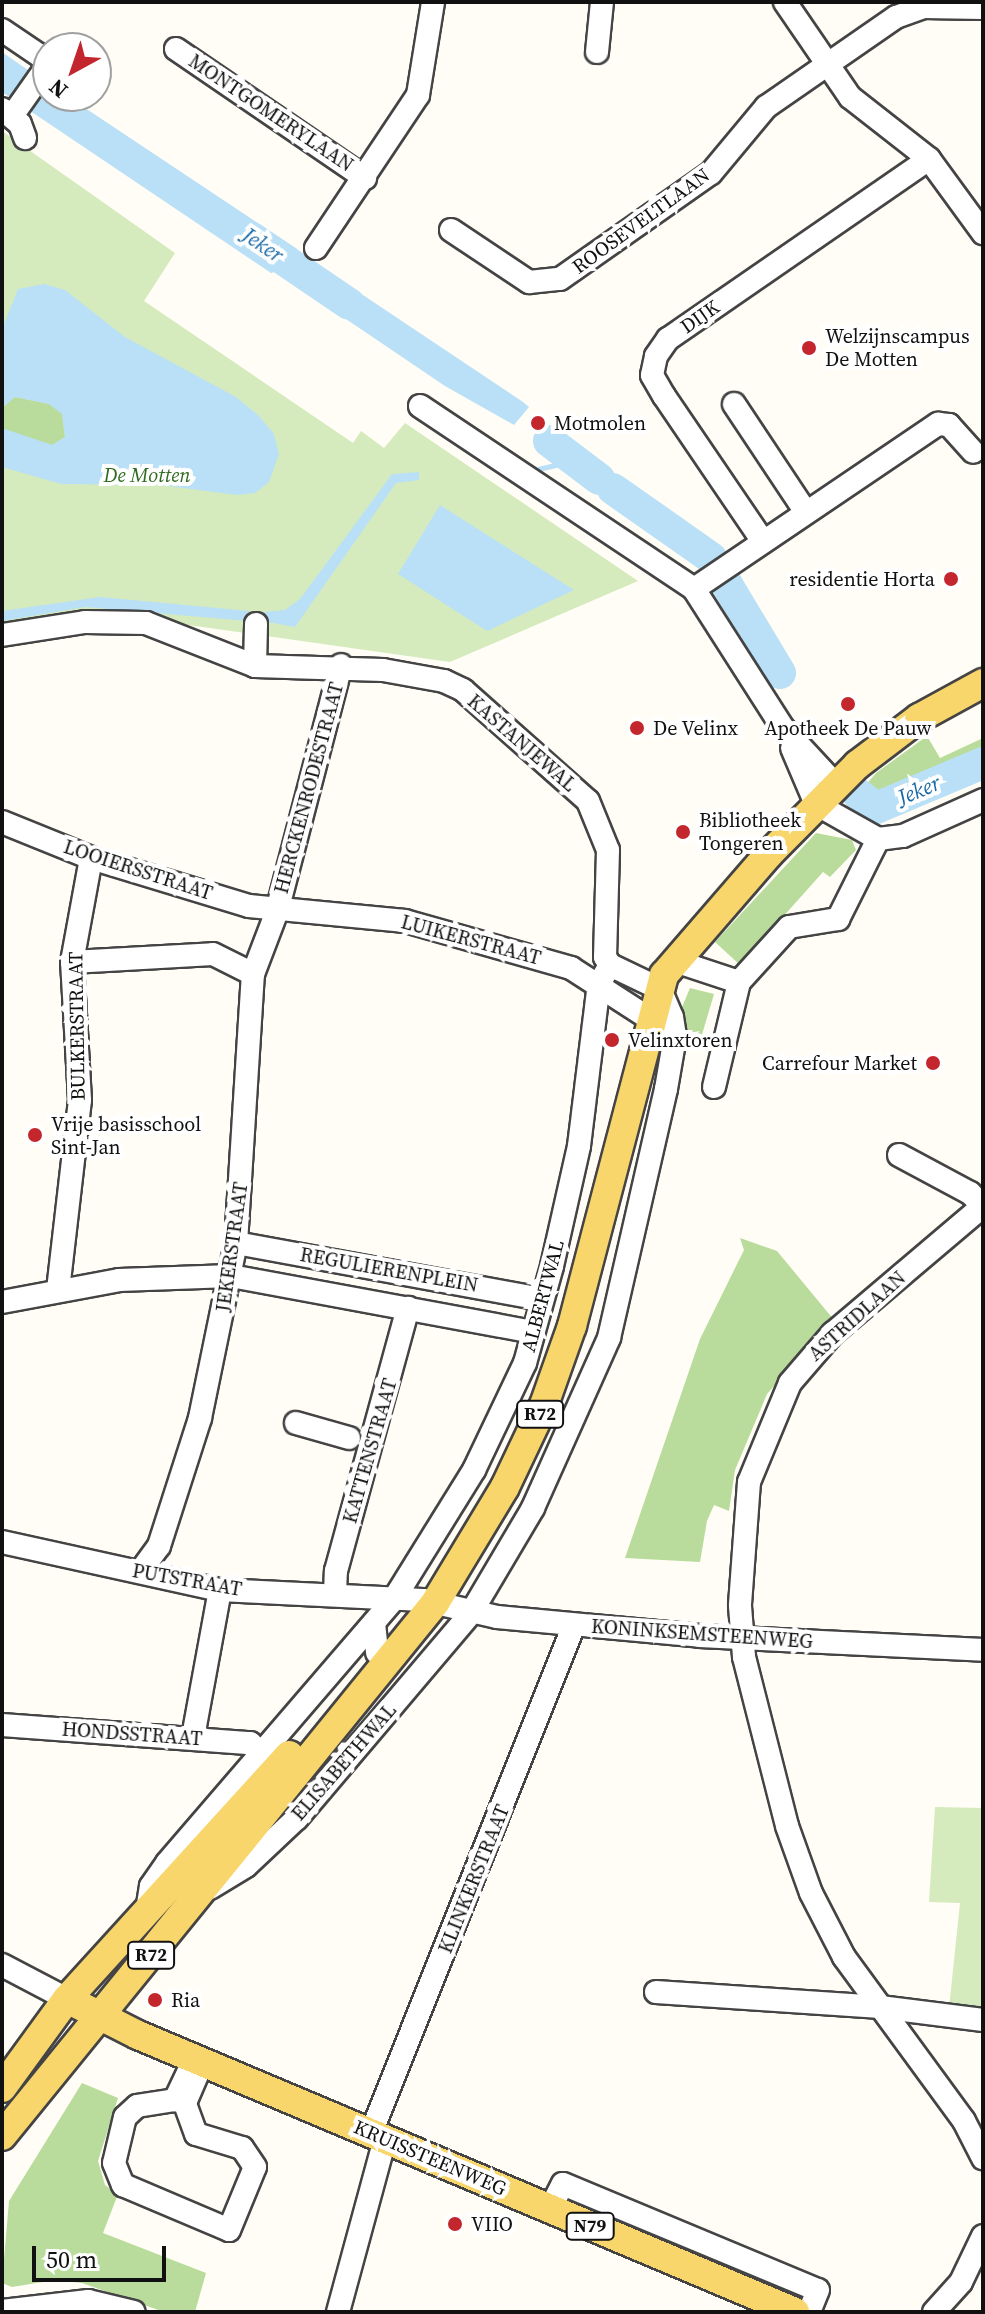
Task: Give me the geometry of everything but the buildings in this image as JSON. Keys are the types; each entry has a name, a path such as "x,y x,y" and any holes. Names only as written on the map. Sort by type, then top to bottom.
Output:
{"main road":[{"name":"R72","path":"826,795 919,718 983,683"},
{"name":"ALBERTWAL","path":"429,1601 449,1577 505,1487 560,1366 660,989 675,961 826,795"},
{"name":"R72","path":"2,2088 67,1999 377,1653 429,1601"},
{"name":"ELISABETHWAL","path":"100,2016 201,1894 429,1601"},
{"name":"KRUISSTEENWEG","path":"67,1999 199,2060 795,2312"},
{"name":"R72","path":"2,2136 100,2016"}],"street":[{"path":"316,248 418,95 433,2"},
{"path":"597,52 602,2"},
{"path":"785,2 850,97 929,159 983,233"},
{"name":"ROOSEVELTLAAN","path":"451,230 529,282 560,279 711,173 766,107 827,63 911,10 983,8"},
{"path":"2,30 32,52"},
{"name":"MONTGOMERYLAAN","path":"176,49 365,178"},
{"path":"25,138 7,112 32,82"},
{"name":"DIJK","path":"762,540 664,396 652,375 656,356 668,339 929,159"},
{"path":"734,404 805,511"},
{"path":"420,406 694,589 826,795 878,839 903,836 983,800"},
{"path":"694,589 762,540 938,424 949,425 973,452"},
{"name":"KASTANJEWAL","path":"2,635 85,622 146,623 255,666 341,665 425,677 463,690 588,801 608,850 603,942 605,974"},
{"path":"255,666 256,624"},
{"name":"HERCKENRODESTRAAT","path":"277,911 341,665"},
{"name":"LOOIERSSTRAAT","path":"2,822 91,858 277,911"},
{"path":"714,1087 739,982 789,927 838,919 878,839"},
{"name":"BULKERSTRAAT","path":"58,1290 80,1100 72,962 91,858"},
{"name":"LUIKERSTRAAT","path":"277,911 405,921 571,968 605,974 650,1019"},
{"name":"JEKERSTRAAT","path":"140,1572 159,1546 200,1418 231,1276 236,1243 253,974 277,911"},
{"path":"72,962 213,954 253,974"},
{"path":"675,961 739,982"},
{"path":"471,1613 533,1508 609,1338 675,1037 660,989 605,974"},
{"name":"ALBERTWAL","path":"394,1599 474,1470 525,1363 579,1146 605,974"},
{"path":"899,1155 970,1193 983,1206"},
{"name":"ASTRIDLAAN","path":"983,1206 833,1333 804,1363 780,1401 749,1482 741,1639 787,1826 811,1893 844,1957 964,2121 983,2158"},
{"name":"REGULIERENPLEIN","path":"236,1243 542,1299"},
{"name":"REGULIERENPLEIN","path":"2,1302 119,1280 231,1276 533,1332"},
{"name":"KATTENSTRAAT","path":"335,1595 336,1571 362,1441 408,1308"},
{"path":"296,1423 362,1441"},
{"name":"PUTSTRAAT","path":"2,1542 220,1590 429,1601"},
{"path":"193,1737 220,1590"},
{"path":"147,1911 151,1886 167,1863 259,1751 394,1599"},
{"name":"KONINKSEMSTEENWEG","path":"429,1601 471,1613 574,1625 741,1639 983,1650"},
{"name":"ELISABETHWAL","path":"201,1894 246,1866 297,1818 471,1613"},
{"path":"374,1623 377,1653"},
{"name":"KLINKERSTRAAT","path":"338,2312 378,2136 574,1625"},
{"name":"HONDSSTRAAT","path":"2,1725 193,1737 250,1743 259,1751"},
{"path":"2,1965 67,1999"},
{"path":"656,1992 880,2007 983,2020"},
{"path":"199,2060 185,2103 196,2134 242,2148 255,2167 229,2230 123,2185 114,2163 125,2117 137,2106 175,2100 199,2060"},
{"path":"550,2209 563,2184 818,2290 809,2312"},
{"path":"934,2312 961,2282 983,2236"},
{"path":"2,2311 88,2301 134,2312"}],"green space":[{"name":"De Motten","path":"2,131 175,253 144,301 353,443 361,431 384,448 405,423 638,581 450,662 110,614 2,625"},
{"path":"15,397 49,404 62,413 65,437 52,445 3,430 2,408"},
{"path":"927,736 940,758 983,738 983,756 879,799 870,795 865,786 876,773"},
{"path":"816,833 852,840 856,850 830,877 823,872 740,965 715,942"},
{"path":"690,988 714,994 701,1038 682,1031 678,1017"},
{"path":"740,1238 777,1251 834,1320 767,1394 735,1470 729,1511 714,1505 707,1521 700,1562 625,1558 700,1339 744,1250"},
{"path":"935,1807 983,1808 983,2012 949,2008 960,1903 929,1902"},
{"path":"82,2083 118,2098 98,2161 105,2185 118,2194 103,2233 206,2273 195,2312 164,2312 82,2283 55,2280 12,2287 2,2283 9,2201"}],"water":[{"path":"2,52 32,73 32,112 91,112 297,249 284,269 271,273 2,92"},
{"path":"321,267 529,407 514,425 445,386 306,292"},
{"path":"44,284 65,290 125,337 236,397 259,416 274,434 279,454 269,482 255,493 237,495 160,485 61,484 2,467 2,428 52,445 65,437 62,414 49,404 15,397 2,408 2,329 18,289"},
{"path":"419,472 419,480 396,483 295,627 262,621 264,612 285,610 300,599 392,474"},
{"path":"440,505 574,590 487,631 398,574"},
{"path":"100,597 249,611 249,621 85,607 2,621 2,611"}],"waterway":[{"name":"Jeker","path":"252,238 349,304"},
{"name":"Jeker","path":"549,441 599,479"},
{"path":"538,469 576,460"},
{"name":"Jeker","path":"613,489 711,558"},
{"name":"Jeker","path":"726,583 780,673"},
{"name":"Jeker","path":"858,794 876,808 983,763"}],"place":[{"name":"Welzijnscampus De Motten","path":"809,348"},
{"name":"Motmolen","path":"538,423"},
{"name":"residentie Horta","path":"951,579"},
{"name":"Apotheek De Pauw","path":"848,704"},
{"name":"De Velinx","path":"637,728"},
{"name":"Bibliotheek Tongeren","path":"683,832"},
{"name":"Velinxtoren","path":"612,1040"},
{"name":"Carrefour Market","path":"933,1063"},
{"name":"Vrije basisschool Sint-Jan","path":"35,1135"},
{"name":"Ria","path":"155,2000"},
{"name":"VIIO","path":"455,2224"}]}
